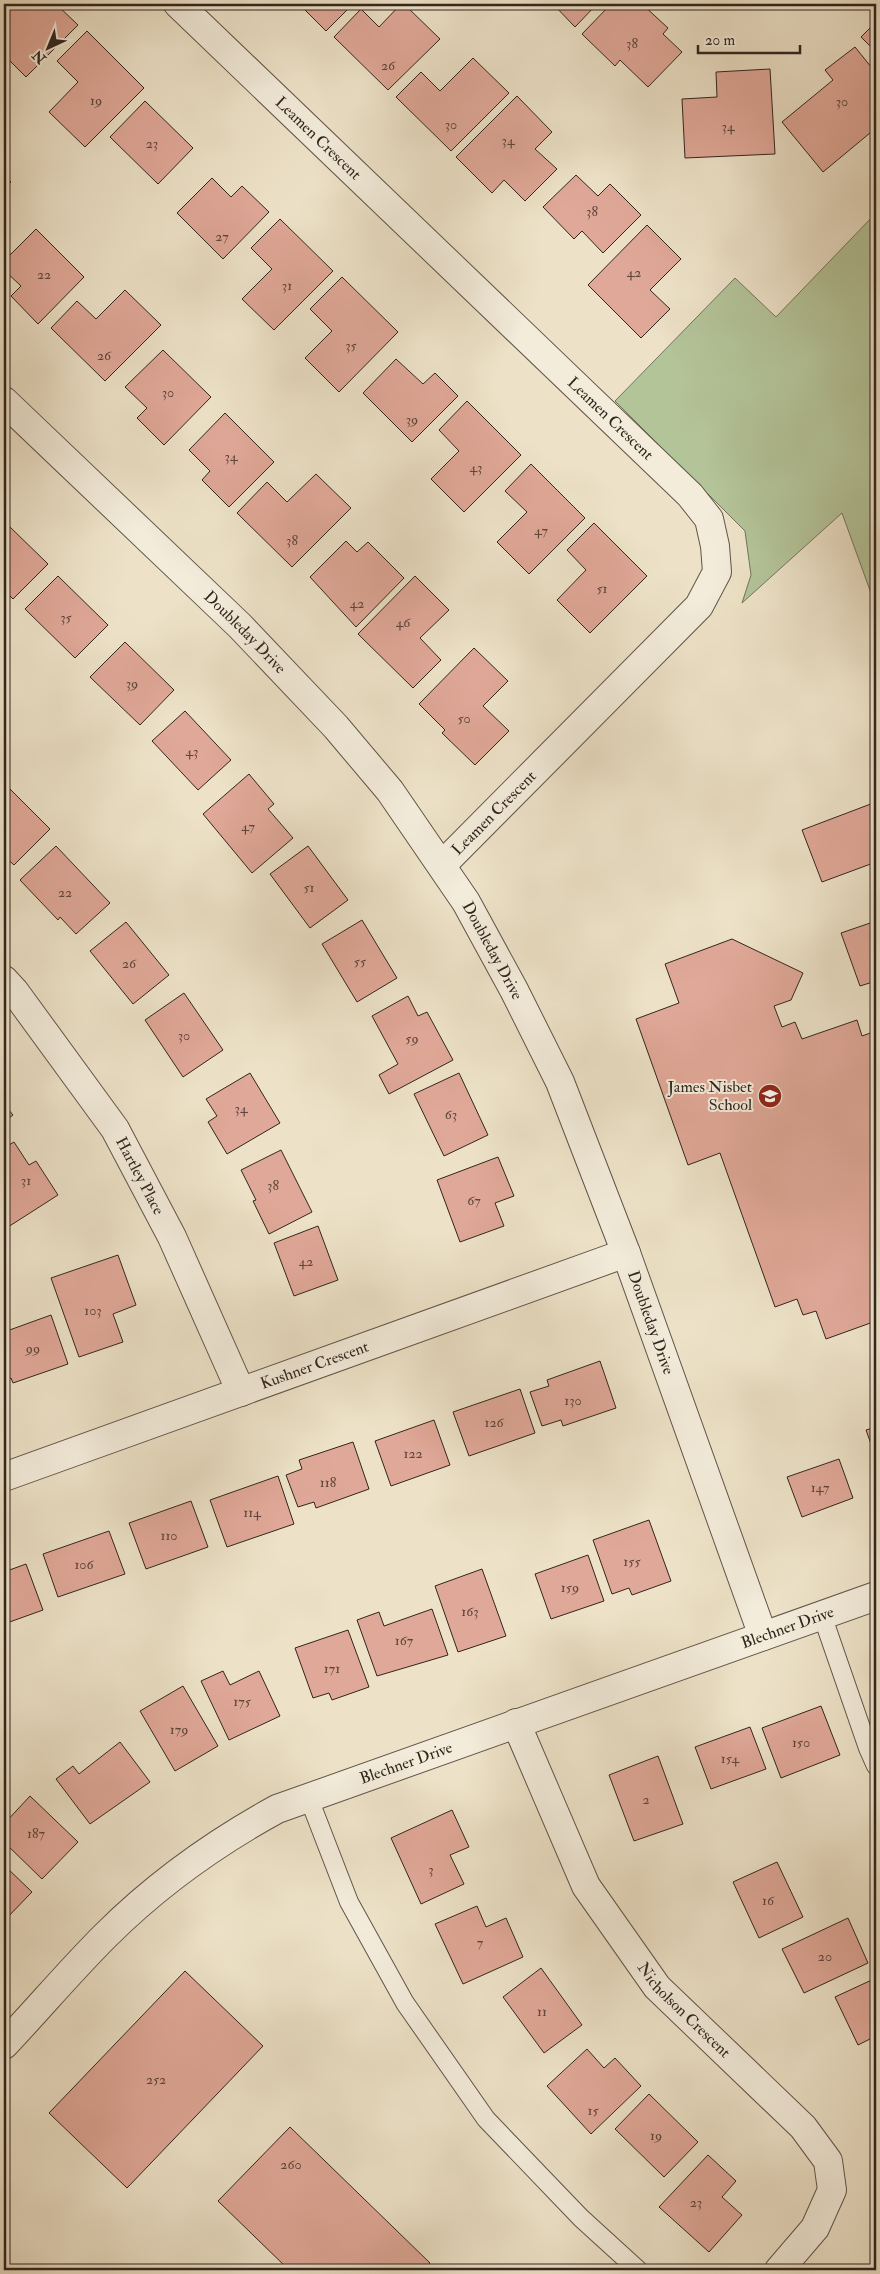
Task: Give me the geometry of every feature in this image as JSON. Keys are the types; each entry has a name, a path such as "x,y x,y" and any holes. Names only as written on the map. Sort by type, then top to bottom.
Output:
{"street":[{"name":"Leamen Crescent","path":"178,4 690,495 709,519 715,546 717,572 698,606 442,865"},
{"name":"Doubleday Drive","path":"4,401 240,626 336,727 390,791 466,902 510,982 560,1082 626,1253 763,1636"},
{"name":"Hartley Place","path":"4,980 15,992 115,1129 172,1237 241,1392"},
{"name":"Kushner Crescent","path":"4,1477 626,1253"},
{"name":"Blechner Drive","path":"4,2045 106,1936 156,1890 238,1831 277,1809 308,1796 876,1596"},
{"name":"Nicholson Crescent","path":"516,1723 586,1886 657,1987 803,2127 828,2161 832,2190 815,2228 779,2270"}],"lane":[{"path":"822,1615 876,1766"},
{"path":"308,1796 349,1902 416,2018 486,2119 581,2218 638,2270"}],"green space":[{"path":"876,213 876,607 842,513 742,603 751,575 745,531 615,401 735,278 776,317"}],"building":[{"path":"4,4 56,4 78,25 26,77 4,55"},
{"path":"299,4 353,4 326,31"},
{"path":"401,4 404,4 440,39 388,90 334,37 361,9 379,27"},
{"path":"553,4 597,4 575,27"},
{"path":"611,4 642,4 668,28 663,34 682,52 648,87 620,60 615,66 582,34"},
{"path":"876,22 876,52 861,37"},
{"path":"87,31 144,88 85,147 49,112 78,82 57,61"},
{"path":"855,47 876,73 876,128 823,172 782,122 833,80 825,70"},
{"path":"473,58 509,93 451,151 396,97 421,72 440,91"},
{"path":"770,69 775,154 685,158 682,99 717,97 716,72"},
{"path":"517,96 552,132 535,149 557,169 525,201 504,180 492,193 456,157"},
{"path":"145,101 193,148 158,184 110,137"},
{"path":"4,175 11,182 4,189"},
{"path":"576,175 598,196 610,184 641,215 603,253 582,231 574,239 543,207"},
{"path":"212,178 231,197 242,186 269,212 223,259 177,213"},
{"path":"280,219 333,271 274,330 242,299 272,269 251,248"},
{"path":"647,225 681,259 650,290 670,309 641,338 588,285"},
{"path":"36,229 84,277 38,324 11,296 21,286 4,270 4,261"},
{"path":"342,277 398,332 339,392 305,358 332,331 310,309"},
{"path":"125,290 161,325 105,381 51,328 77,301 96,319"},
{"path":"163,350 211,397 164,445 137,418 147,408 125,387"},
{"path":"396,359 423,384 435,373 458,396 412,442 363,393"},
{"path":"467,401 521,455 464,512 431,479 459,451 439,430"},
{"path":"225,413 274,462 229,507 202,480 210,471 189,450"},
{"path":"531,464 585,518 529,574 497,542 527,512 505,491"},
{"path":"316,474 351,508 292,567 237,513 267,482 287,502"},
{"path":"594,523 647,576 590,633 557,600 586,570 567,550"},
{"path":"9,526 48,564 13,599 4,590 4,531"},
{"path":"346,541 357,552 368,542 404,578 356,627 310,577"},
{"path":"58,576 108,625 75,658 25,609"},
{"path":"415,576 449,610 420,638 441,660 413,688 358,634"},
{"path":"125,642 174,690 140,725 90,677"},
{"path":"474,648 508,681 483,706 509,731 475,765 442,733 445,730 419,704"},
{"path":"185,711 231,760 198,790 152,741"},
{"path":"249,774 274,804 268,809 293,838 252,873 203,814"},
{"path":"4,783 50,829 14,865 4,856"},
{"path":"876,802 876,862 822,882 802,830"},
{"path":"56,846 110,903 76,934 60,917 58,920 20,880"},
{"path":"308,846 348,900 310,928 270,874"},
{"path":"362,920 397,978 357,1002 322,944"},
{"path":"876,921 876,981 860,986 841,933"},
{"path":"126,922 169,975 133,1004 90,951"},
{"name":"James Nisbet School","path":"732,939 803,973 791,1000 774,1006 782,1027 795,1022 802,1039 857,1020 862,1036 876,1031 876,1321 826,1339 816,1311 803,1315 797,1299 775,1307 720,1153 688,1165 636,1019 679,1003 665,964"},
{"path":"184,993 223,1050 183,1077 145,1020"},
{"path":"408,996 418,1016 427,1012 453,1060 389,1094 379,1075 398,1064 372,1016"},
{"path":"250,1073 280,1123 227,1154 208,1122 217,1116 206,1099"},
{"path":"459,1073 488,1135 444,1156 414,1094"},
{"path":"4,1104 13,1115 4,1122"},
{"path":"14,1142 29,1165 36,1161 58,1195 8,1227 4,1221 4,1148"},
{"path":"281,1150 312,1212 269,1234 253,1201 256,1200 241,1170"},
{"path":"498,1157 514,1196 495,1203 504,1226 460,1242 437,1180"},
{"path":"318,1226 338,1280 294,1296 274,1243"},
{"path":"118,1255 136,1305 113,1314 123,1342 79,1357 51,1278"},
{"path":"51,1315 68,1364 13,1383 11,1378 4,1381 4,1332"},
{"path":"600,1361 616,1408 563,1426 561,1420 542,1426 530,1392 549,1386 547,1380"},
{"path":"520,1389 535,1433 469,1456 453,1412"},
{"path":"434,1420 450,1465 391,1486 375,1441"},
{"path":"876,1427 876,1458 866,1430"},
{"path":"353,1442 369,1489 316,1508 314,1502 298,1507 286,1475 302,1469 299,1460"},
{"path":"839,1459 853,1498 802,1517 787,1477"},
{"path":"278,1476 294,1524 227,1547 210,1500"},
{"path":"191,1501 208,1547 146,1569 129,1523"},
{"path":"649,1520 671,1581 632,1595 629,1588 612,1594 593,1540"},
{"path":"109,1531 125,1574 58,1597 43,1554"},
{"path":"588,1555 604,1601 551,1619 535,1574"},
{"path":"26,1564 43,1610 4,1624 4,1572"},
{"path":"482,1569 506,1636 458,1652 435,1586"},
{"path":"432,1609 448,1655 377,1676 357,1620 379,1612 384,1626"},
{"path":"348,1630 369,1687 332,1700 329,1693 313,1698 295,1648"},
{"path":"223,1671 230,1685 259,1671 280,1716 229,1740 201,1681"},
{"path":"183,1686 218,1746 175,1771 140,1711"},
{"path":"821,1706 840,1755 781,1778 762,1728"},
{"path":"750,1727 766,1769 711,1789 695,1747"},
{"path":"120,1742 150,1782 90,1824 56,1779 73,1766 79,1774"},
{"path":"658,1756 683,1824 634,1841 609,1775"},
{"path":"30,1796 78,1842 42,1879 4,1842 4,1824"},
{"path":"452,1810 469,1847 450,1855 464,1884 421,1904 391,1838"},
{"path":"777,1862 803,1917 759,1938 733,1882"},
{"path":"4,1865 32,1892 4,1921"},
{"path":"477,1906 486,1927 506,1918 523,1957 463,1984 435,1924"},
{"path":"848,1918 868,1963 804,1993 782,1949"},
{"path":"541,1968 582,2025 544,2053 503,1997"},
{"path":"185,1971 263,2046 127,2188 49,2113"},
{"path":"876,1978 876,2036 858,2045 835,1997"},
{"path":"587,2049 604,2068 615,2058 641,2086 591,2134 547,2086"},
{"path":"649,2094 698,2142 664,2177 615,2129"},
{"path":"290,2127 430,2263 423,2270 289,2270 218,2201"},
{"path":"708,2155 736,2181 722,2197 742,2215 709,2252 659,2207"}],"place":[{"name":"James Nisbet School","path":"770,1096"}]}
